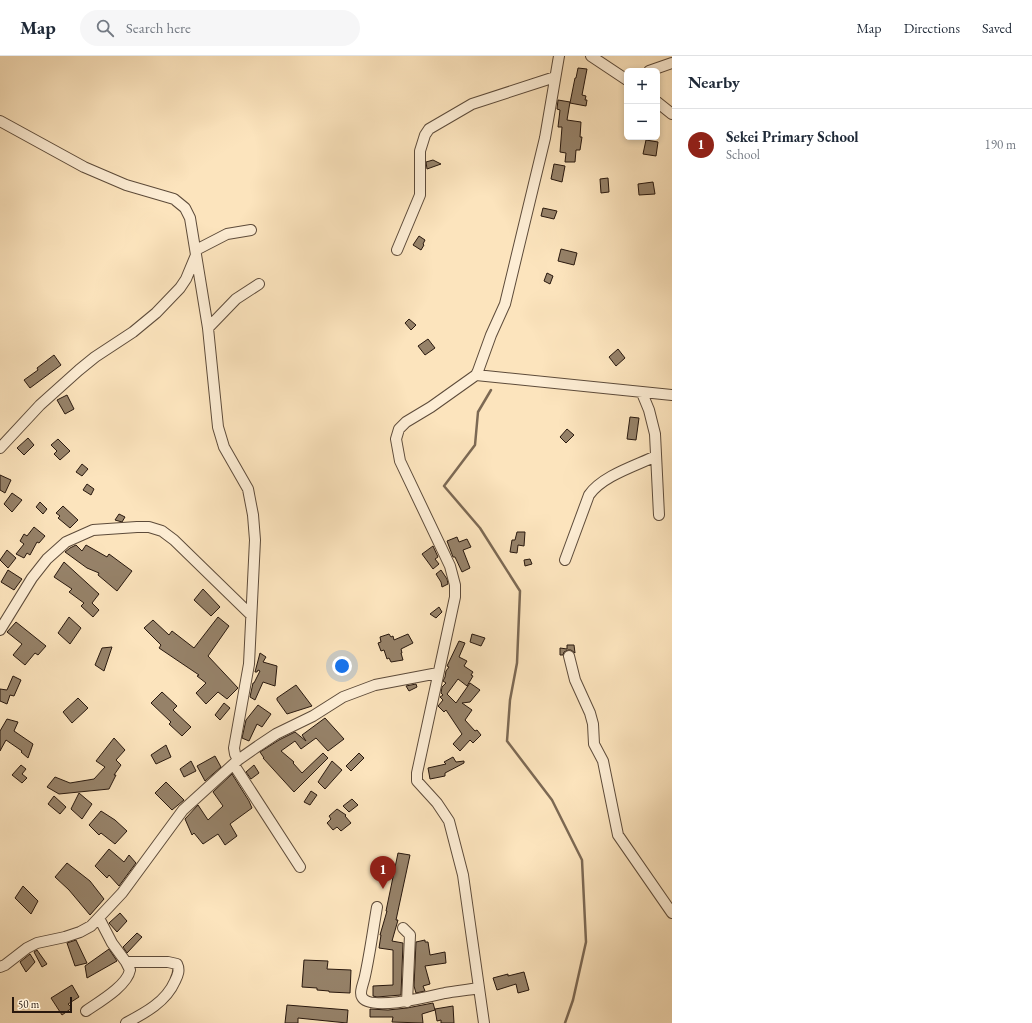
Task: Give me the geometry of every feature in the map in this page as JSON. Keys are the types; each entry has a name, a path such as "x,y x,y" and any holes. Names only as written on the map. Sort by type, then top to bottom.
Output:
{"street":[{"path":"484,1023 463,875 449,821 437,802 417,780 417,773 438,673 454,605 455,585 450,566 400,461 396,439 399,429 406,422 431,407 476,375 480,366 491,335 505,304 545,138 559,56"},
{"path":"591,56 624,78"},
{"path":"658,68 672,63"},
{"path":"397,250 420,195 420,151 425,135 429,129 472,104 555,77"},
{"path":"660,104 672,114"},
{"path":"0,121 84,167 126,185 174,199 185,208 190,218 208,328 218,427 224,447 248,489 253,515 255,540 249,664 234,748 236,763 300,866"},
{"path":"0,448 40,404 74,374 156,313 180,288 186,279 196,252 227,234 251,230"},
{"path":"208,328 236,299 259,284"},
{"path":"476,375 672,395"},
{"path":"642,393 649,410 656,444 659,515"},
{"path":"565,560 593,489 606,480 656,456"},
{"path":"0,630 32,578 47,559 66,542 93,530 119,528 149,527 162,531 174,540 251,615"},
{"path":"569,656 575,680 590,713 593,724 594,744 603,761 618,835 672,913"},
{"path":"0,967 37,942 66,937 91,926 131,881 183,810 236,763 276,734 313,716 343,697 375,685 438,673"},
{"path":"377,907 361,993 365,1001 379,1003 407,1002 444,993 479,988"},
{"path":"86,1012 117,988 127,977 130,970 112,943 99,918"},
{"path":"403,928 410,935 407,1002"},
{"path":"126,962 174,963 178,966 179,974 173,987 164,998 153,1007 126,1023"}],"building":[{"path":"578,68 587,69 582,95 586,96 586,106 570,103"},
{"path":"558,100 570,102 567,120 581,122 580,137 582,137 580,150 576,150 575,162 565,162 566,153 560,152 562,127 558,127 560,110 557,109"},
{"path":"646,140 658,142 656,156 643,154"},
{"path":"433,160 441,164 427,169 426,162"},
{"path":"554,164 565,166 562,182 551,179"},
{"path":"608,178 609,192 601,193 600,179"},
{"path":"653,182 655,194 639,195 638,184"},
{"path":"543,208 557,211 554,219 541,216"},
{"path":"419,236 425,240 421,250 413,245"},
{"path":"561,249 577,253 574,265 558,261"},
{"path":"547,273 553,276 550,284 544,281"},
{"path":"409,319 416,325 411,330 405,323"},
{"path":"428,339 435,348 425,355 418,346"},
{"path":"618,349 625,358 616,366 609,357"},
{"path":"54,355 61,365 30,388 24,380 38,370 37,368"},
{"path":"67,395 74,409 65,414 57,400"},
{"path":"630,417 639,418 636,440 627,439"},
{"path":"567,429 574,435 566,443 560,437"},
{"path":"28,438 34,445 24,455 17,448"},
{"path":"58,439 70,451 60,460 54,454 57,451 51,445"},
{"path":"82,464 88,469 82,476 76,472"},
{"path":"0,475 11,480 5,493 0,490"},
{"path":"87,484 94,489 91,495 83,490"},
{"path":"12,493 22,500 12,512 4,504"},
{"path":"40,502 47,509 43,514 36,507"},
{"path":"63,506 78,520 70,528 58,518 60,516 56,513"},
{"path":"119,514 125,517 122,522 115,520"},
{"path":"34,527 45,536 39,543 37,542 30,555 27,553 24,558 16,554 24,544 20,541 24,534 27,536"},
{"path":"517,532 525,532 524,546 518,545 517,553 510,552 512,540 515,540"},
{"path":"457,537 459,542 467,539 471,547 463,550 470,568 462,572 455,557 453,557 447,541"},
{"path":"76,545 82,551 86,545 107,557 109,554 132,571 117,591 98,575 99,573 87,568 65,552"},
{"path":"433,546 438,557 435,559 439,564 433,569 422,554"},
{"path":"7,550 16,558 8,568 0,560"},
{"path":"530,559 532,564 525,566 524,560"},
{"path":"64,562 99,594 92,603 99,610 93,617 81,606 84,603 69,592 72,589 54,577"},
{"path":"8,570 22,579 14,590 1,582"},
{"path":"441,570 447,579 448,584 442,587 436,574"},
{"path":"203,589 220,607 211,616 194,600"},
{"path":"439,607 442,612 436,618 430,614"},
{"path":"69,617 81,628 70,644 58,633"},
{"path":"218,617 229,626 208,656 238,688 227,699 218,692 206,704 196,693 206,683 197,676 199,675 159,648 161,645 144,628 153,620 169,635 172,631 194,648"},
{"path":"16,622 46,646 38,655 35,653 25,665 13,655 22,644 7,632"},
{"path":"389,634 391,637 393,636 394,640 408,634 413,643 401,649 403,660 391,662 389,658 387,659 384,650 381,651 378,643 381,642 380,637"},
{"path":"472,634 485,638 481,646 470,642"},
{"path":"459,641 465,643 459,657 467,661 464,666 473,672 471,675 473,676 467,686 458,679 447,694 456,703 470,683 480,690 470,702 462,703 472,710 465,720 481,735 473,743 470,740 460,751 453,744 462,734 446,710 444,712 438,706 443,700 440,697 443,695 441,693 442,687 446,683 443,681 449,667 447,666"},
{"path":"567,645 574,645 575,653 568,650 564,652 563,655 560,655 560,648 567,649"},
{"path":"112,647 104,671 95,665 102,648"},
{"path":"260,653 266,657 263,662 277,666 275,686 263,682 255,700 250,697 253,683 260,671 258,670 255,672"},
{"path":"13,676 21,680 14,696 10,695 7,704 0,701 0,689 7,690"},
{"path":"416,684 417,687 409,691 406,686"},
{"path":"296,685 312,706 287,714 277,698"},
{"path":"162,692 177,706 173,710 191,727 182,736 169,724 171,722 151,703"},
{"path":"78,698 88,708 72,723 63,712"},
{"path":"224,703 230,708 220,720 215,715"},
{"path":"258,705 271,714 262,727 257,724 249,741 242,738 246,720"},
{"path":"325,718 344,739 328,751 316,738 301,749 295,741 281,751 294,762 293,763 302,773 323,753 328,758 294,792 263,758 260,752 295,732 306,741 302,735"},
{"path":"7,719 18,722 14,731 33,744 28,758 21,752 22,751 6,740 0,751 0,731"},
{"path":"114,738 125,750 116,760 121,765 114,775 116,775 109,789 59,794 47,787 55,777 70,783 94,779 105,767 96,761"},
{"path":"166,745 171,757 156,764 151,755"},
{"path":"359,753 364,758 351,771 346,766"},
{"path":"215,756 221,767 205,781 197,766"},
{"path":"453,757 456,762 464,761 464,763 445,773 445,776 430,779 428,768 446,764 444,762"},
{"path":"191,761 196,771 184,777 180,769"},
{"path":"332,761 342,770 325,789 318,782"},
{"path":"21,765 26,769 22,774 27,778 22,783 12,775"},
{"path":"254,765 259,773 251,779 246,772"},
{"path":"232,774 252,808 230,824 237,836 225,845 218,834 203,844 194,833 192,835 185,819 198,805 208,820 223,806 213,792"},
{"path":"166,782 184,800 172,810 155,793"},
{"path":"311,791 317,795 310,805 304,802"},
{"path":"79,793 92,804 82,819 71,809"},
{"path":"54,796 66,807 60,814 48,804"},
{"path":"352,799 358,805 349,812 343,806"},
{"path":"337,809 346,815 345,816 351,823 341,831 337,827 333,830 327,823 331,819 329,816"},
{"path":"101,811 115,820 127,831 115,844 101,833 99,835 89,825"},
{"path":"109,849 124,862 129,855 136,863 119,886 109,875 107,878 95,866"},
{"path":"398,853 410,855 396,920 398,920 392,941 403,943 401,995 377,997 373,996 373,986 393,985 393,950 379,948 380,935 387,911"},
{"path":"67,863 90,881 104,899 90,915 69,890 55,877"},
{"path":"23,886 38,901 31,914 15,898"},
{"path":"120,913 127,921 117,932 109,923"},
{"path":"137,933 142,937 127,953 123,947"},
{"path":"76,940 87,963 75,966 67,943"},
{"path":"425,940 425,942 428,942 430,955 445,952 446,963 425,966 430,984 423,986 425,991 416,993 414,986 416,942"},
{"path":"109,949 117,961 87,978 85,966"},
{"path":"37,950 47,964 42,967 34,952"},
{"path":"30,954 35,962 26,972 20,962"},
{"path":"304,960 328,961 327,969 351,970 350,993 329,992 317,990 317,988 302,987"},
{"path":"524,972 529,990 518,993 516,984 497,990 493,978"},
{"path":"72,985 79,997 68,1004 72,1008 62,1015 51,998"},
{"path":"433,1003 435,1010 422,1014 423,1023 392,1022 393,1017 370,1017 370,1009 388,1010"},
{"path":"287,1005 348,1010 347,1023 298,1018 298,1023 285,1023"},
{"path":"453,1006 454,1023 441,1023 441,1020 437,1021 435,1009"}],"waterway":[{"path":"491,390 478,412 475,445 444,486 480,528 520,591 517,663 510,700 507,741 552,800 582,860 586,942 573,1000 565,1023"}],"place":[{"name":"Sekei Primary School","path":"383,889"}]}
